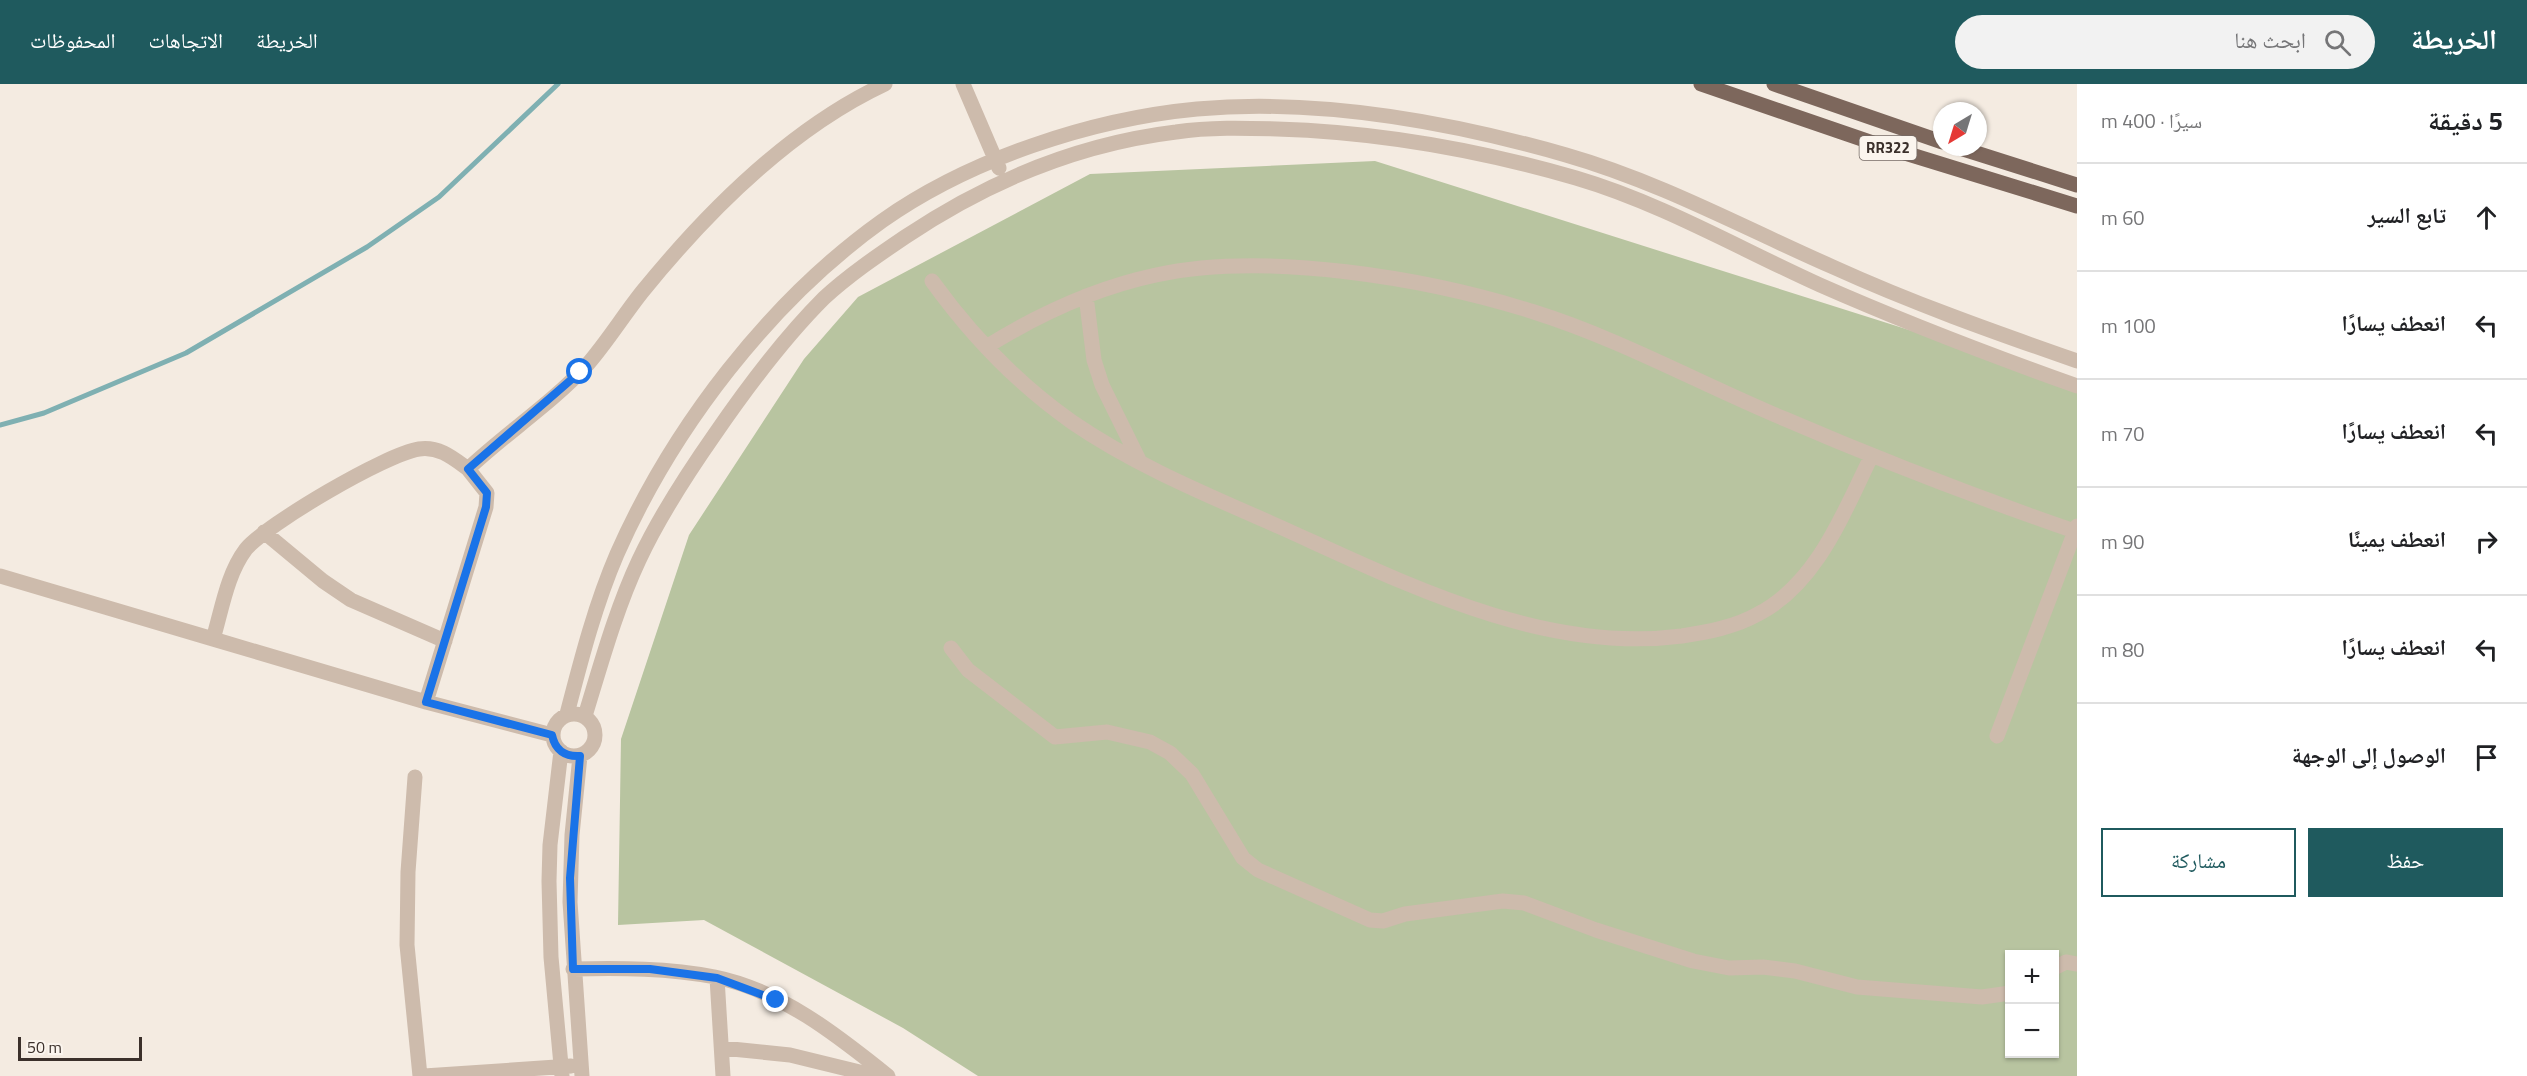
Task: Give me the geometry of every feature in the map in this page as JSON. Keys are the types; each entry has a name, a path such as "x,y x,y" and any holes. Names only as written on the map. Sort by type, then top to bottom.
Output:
{"main road":[{"name":"RR322","path":"1701,84 1879,145 2077,206"},
{"name":"RR322","path":"1774,84 1933,139"},
{"path":"1985,156 2077,185"}],"street":[{"path":"468,469 494,444 551,399 589,363 666,263 733,193 811,129 854,100 885,84"},
{"path":"963,84 1004,179"},
{"path":"567,714 604,588 618,552 657,478 721,380 793,298 824,268 911,203 996,161 1087,129 1124,120 1196,109 1236,107 1319,110 1388,116 1470,130 1565,154 1643,180 1895,294 2077,361"},
{"path":"585,716 622,604 652,533 694,464 771,358 822,300 864,264 948,209 1004,179 1064,157 1116,142 1209,129 1341,132 1396,139 1477,154 1578,179 1614,191 1907,322 2077,386"},
{"path":"986,347 1023,324 1086,296 1157,274 1195,269 1241,267 1282,266 1400,280 1444,288 1534,312 1576,327 1786,420 1872,455 2076,530 1997,736"},
{"path":"933,281 986,347 1042,400 1101,441 1140,462 1308,540 1486,614 1559,632 1634,639 1702,633 1733,625 1760,614 1782,598 1805,575 1828,543 1872,455"},
{"path":"1086,296 1094,360 1102,386 1140,462"},
{"path":"213,639 234,570 245,550 264,532 340,486 408,452 430,449 440,451 468,469 483,487 488,500 426,702"},
{"path":"264,532 323,581 351,600 446,641"},
{"path":"0,576 426,702 552,735"},
{"path":"951,648 968,670 1055,737 1107,732 1150,742 1170,753 1192,774 1243,858 1258,870 1370,920 1383,921 1405,914 1503,902 1524,903 1606,934 1693,961 1729,968 1763,967 1795,971 1857,987 1982,997 2005,994"},
{"path":"567,714 585,716 595,729 595,737 587,752 580,756 566,755 556,747 552,735 554,726 567,714"},
{"path":"561,751 550,845 549,880 551,957 562,1071"},
{"path":"415,777 408,872 408,945 422,1076 582,1071 573,969 570,878 580,756"},
{"path":"2059,966 2066,962 2077,964"},
{"path":"573,969 650,969 717,978 756,991 796,1010 826,1028 888,1076"},
{"path":"717,978 723,1076"},
{"path":"722,1048 790,1055 876,1076"}],"green space":[{"path":"1375,161 2077,383 2077,1076 978,1076 903,1028 704,920 618,925 621,739 689,535 804,359 858,297 1090,174"}],"waterway":[{"path":"0,425 44,413 186,353 367,247 439,197 558,84"}],"route":[{"path":"580,372 551,399 494,444 468,469 487,493 488,500 426,702 552,735 556,747 566,755 580,756 570,878 573,969 650,969 717,978 776,1000"}]}
